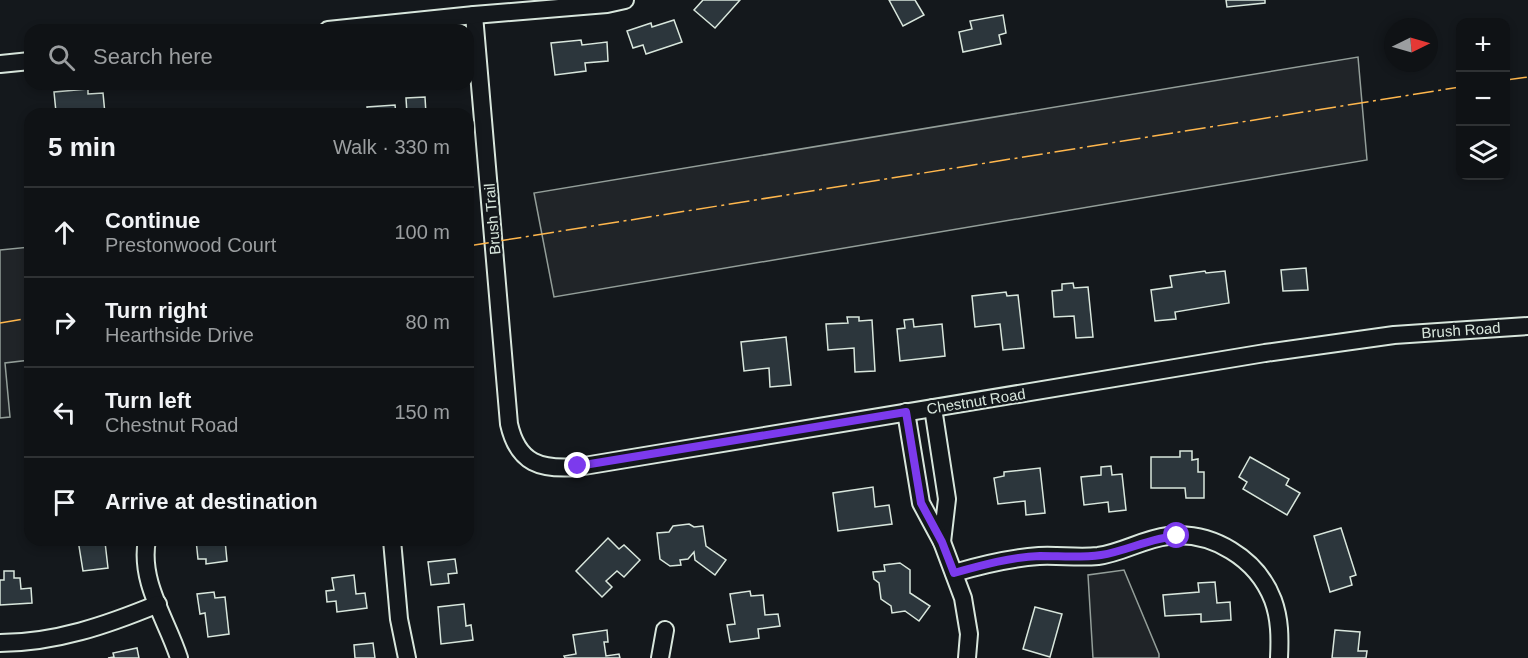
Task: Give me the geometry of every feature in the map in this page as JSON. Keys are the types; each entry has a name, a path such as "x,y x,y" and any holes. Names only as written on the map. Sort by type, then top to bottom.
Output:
{"street":[{"path":"386,24 607,4 625,0"},
{"name":"Brush Trail","path":"474,15 509,424"},
{"path":"0,64 24,62"},
{"name":"Brush Road","path":"1394,335 1528,326"},
{"name":"Chestnut Road","path":"509,424 512,437 528,458 549,468 562,468 1265,353 1394,335"},
{"path":"933,408 947,499 942,542"},
{"path":"906,412 921,503 942,542 968,617 968,658"},
{"path":"954,573 981,565 1020,558 1039,556 1076,558 1101,555 1165,537 1201,538 1241,557 1263,580 1274,602 1279,624 1279,658"},
{"path":"147,546 146,572 179,658"},
{"path":"393,546 399,619 407,658"},
{"path":"0,643 55,639 135,614 158,604"},
{"path":"660,658 665,630"}],"shaded area":[{"path":"1358,57 1367,160 554,297 534,193"},
{"path":"24,248 24,361 5,363 10,417 0,418 0,250"},
{"path":"1124,570 1159,658 1093,658 1088,575"}],"building":[{"path":"703,0 740,0 715,28 694,10"},
{"path":"889,0 915,0 924,15 903,26"},
{"path":"1226,0 1265,0 1265,3 1227,7"},
{"path":"1003,15 1006,33 999,35 1001,44 963,52 959,32 972,29 970,21"},
{"path":"674,20 682,42 646,54 643,45 633,48 627,31 651,23 652,27"},
{"path":"581,40 582,45 607,42 608,61 585,63 586,71 555,75 551,43"},
{"path":"88,90 88,94 103,93 104,108 56,108 54,92"},
{"path":"425,97 426,108 407,108 406,98"},
{"path":"395,105 395,108 367,108"},
{"path":"1306,268 1308,290 1283,291 1281,270"},
{"path":"1205,271 1206,273 1225,271 1229,303 1175,312 1176,319 1155,321 1151,290 1172,287 1170,276"},
{"path":"1073,283 1074,288 1088,287 1093,337 1076,338 1074,316 1054,317 1052,291 1062,290 1062,284"},
{"path":"1006,292 1007,296 1018,295 1024,348 1003,350 1000,324 975,327 972,296"},
{"path":"847,317 859,317 859,321 872,320 875,371 855,372 854,348 828,350 826,324 848,323"},
{"path":"913,319 914,327 942,324 945,356 900,361 897,329 905,328 904,320"},
{"path":"786,337 791,385 770,387 769,368 744,371 741,342"},
{"path":"1180,451 1192,451 1192,460 1198,459 1198,472 1204,472 1204,498 1186,498 1185,488 1151,488 1151,457 1180,457"},
{"path":"1250,457 1289,479 1286,485 1300,493 1287,515 1243,489 1247,482 1239,477"},
{"path":"1111,466 1112,475 1122,474 1126,510 1109,512 1108,502 1084,505 1081,477 1101,475 1101,467"},
{"path":"1040,468 1045,513 1026,515 1025,501 998,504 994,478 1004,476 1004,472"},
{"path":"873,487 875,507 889,505 892,524 838,531 833,493"},
{"path":"689,524 694,527 703,526 706,546 726,560 715,575 695,560 694,552 688,559 680,560 681,565 670,566 660,559 657,533 669,532 673,526"},
{"path":"1341,528 1356,575 1350,577 1352,585 1330,592 1314,536"},
{"path":"608,538 619,549 624,545 640,560 624,577 617,571 606,581 612,587 602,597 576,571"},
{"path":"79,546 105,546 108,568 83,571"},
{"path":"197,546 226,546 227,561 206,564 206,559 198,559"},
{"path":"455,559 457,573 448,574 449,583 431,585 428,562"},
{"path":"900,563 910,570 910,593 930,606 919,621 905,611 892,613 891,606 881,599 879,583 874,579 873,572 885,571 884,565"},
{"path":"4,571 14,571 14,578 20,578 21,589 31,588 32,603 0,605 0,580 4,580"},
{"path":"354,575 356,594 365,593 367,608 337,612 336,601 327,602 326,591 334,590 332,578"},
{"path":"1215,582 1217,603 1230,602 1231,620 1201,622 1201,614 1165,616 1163,595 1199,592 1198,583"},
{"path":"750,591 751,596 763,595 765,615 778,614 780,626 758,629 759,638 730,642 727,625 735,624 730,594"},
{"path":"214,592 215,598 225,597 229,634 208,637 205,613 200,614 197,594"},
{"path":"464,604 466,626 471,625 473,640 441,644 438,607"},
{"path":"1035,607 1062,614 1050,657 1023,649"},
{"path":"607,630 608,642 604,642 606,656 619,654 620,658 565,658 564,656 576,654 573,635"},
{"path":"1335,630 1360,632 1358,651 1367,651 1366,658 1332,658"},
{"path":"373,643 375,658 355,658 354,645"},
{"path":"137,648 139,658 108,658 114,657 113,653"}],"power":[{"path":"1510,79 1528,77"},
{"path":"474,245 1456,88"},
{"path":"0,323 24,319"}],"route":[{"path":"578,466 906,412 921,503 942,542 954,573 981,565 1020,558 1053,556 1076,558 1101,555 1146,541 1177,536"}]}
